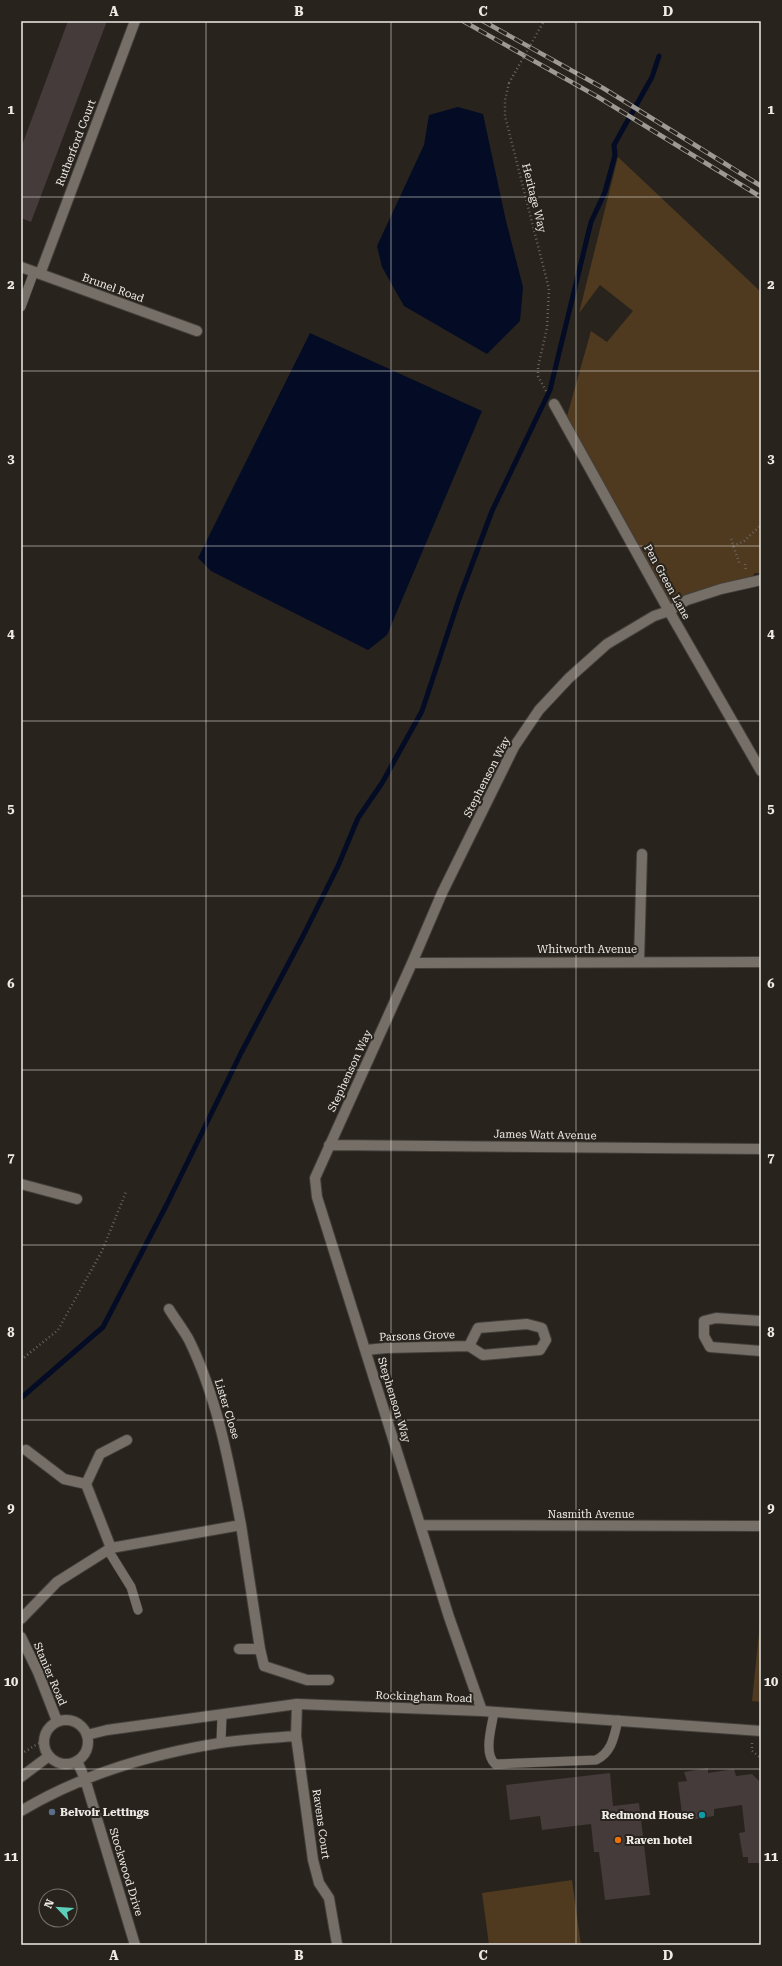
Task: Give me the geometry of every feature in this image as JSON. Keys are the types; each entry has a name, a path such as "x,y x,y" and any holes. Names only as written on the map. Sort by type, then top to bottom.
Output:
{"street":[{"name":"Rutherford Court","path":"37,273 135,21"},
{"name":"Brunel Road","path":"21,267 197,331"},
{"name":"Pen Green Lane","path":"554,404 669,611 761,771"},
{"name":"Stephenson Way","path":"482,1711 449,1617 421,1524 317,1198 315,1178 442,893 514,747 539,710 569,678 607,644 654,616 669,611 687,600 721,589 761,580"},
{"path":"639,961 642,854"},
{"name":"Whitworth Avenue","path":"412,962 761,962"},
{"name":"James Watt Avenue","path":"329,1145 761,1149"},
{"path":"21,1184 77,1199"},
{"name":"Lister Close","path":"169,1309 188,1339 205,1378 229,1459 264,1666 307,1680 329,1680"},
{"path":"761,1321 716,1318 704,1321 704,1336 710,1347 761,1351"},
{"name":"Parsons Grove","path":"366,1350 386,1348 469,1346 483,1355 540,1350 546,1340 542,1328 527,1324 478,1328 469,1346"},
{"path":"110,1549 86,1484 100,1454 127,1440"},
{"path":"26,1450 64,1479 86,1484"},
{"name":"Nasmith Avenue","path":"421,1524 761,1526"},
{"path":"21,1619 57,1582 110,1549 241,1525"},
{"name":"Stanier Road","path":"21,1637 38,1672 57,1721"},
{"path":"239,1649 260,1649"},
{"name":"Rockingham Road","path":"87,1735 107,1730 297,1704 482,1711 757,1730"},
{"name":"Ravens Court","path":"297,1704 296,1736 316,1874 319,1883 329,1898 337,1944"},
{"path":"64,1719 74,1721 80,1724 87,1735 87,1750 77,1761 61,1763 49,1756 46,1751 44,1740 48,1729 57,1721 64,1719"},
{"path":"21,1811 40,1799 85,1779 178,1751 222,1742 296,1736"},
{"path":"21,1777 49,1756"},
{"name":"Stockwood Drive","path":"77,1761 85,1779 135,1945"}],"lane":[{"path":"21,307 37,273"},
{"path":"110,1549 131,1587 138,1610"},
{"path":"494,1712 489,1751 490,1760 495,1764 596,1760 605,1756 611,1746 618,1720"},
{"path":"222,1715 222,1742"}],"path":[{"name":"Heritage Way","path":"542,386 538,376 538,367 547,328 549,289 506,116 505,100 509,83 544,21"},
{"path":"733,546 744,541 761,525"},
{"path":"731,539 740,565"},
{"path":"21,1360 58,1330 102,1252 126,1192"},
{"path":"757,1730 752,1751 761,1758"},
{"path":"21,1754 44,1740"}],"shaded area":[{"path":"618,157 761,292 761,573 755,573 748,582 669,611 567,416 591,331 607,342 633,311 600,285 579,313"},
{"path":"761,1623 761,1702 752,1701"},
{"path":"572,1880 581,1945 489,1945 482,1893"}],"water":[{"path":"458,107 483,114 506,221 523,287 520,321 487,354 404,306 382,267 377,246 424,145 429,115"},
{"path":"310,333 482,411 387,635 368,650 211,571 198,558"}],"building":[{"path":"68,21 107,21 31,222 21,218 21,148"},
{"name":"Redmond House","path":"708,1768 708,1773 734,1769 736,1776 752,1774 761,1783 761,1863 748,1863 748,1857 743,1857 739,1833 745,1832 742,1805 714,1809 714,1816 691,1820 690,1813 682,1814 678,1782 687,1781 684,1772"},
{"name":"Raven hotel","path":"610,1773 613,1806 639,1803 650,1895 605,1900 599,1852 594,1852 591,1824 542,1830 540,1816 510,1820 506,1785"}],"waterway":[{"path":"21,1398 103,1327 167,1204 241,1053 303,936 338,866 358,818 382,783 422,711 459,599 492,511 550,390 591,222 605,192 615,155 614,145 652,77 659,56"}],"railway":[{"path":"463,21 598,97 761,197"},
{"path":"483,21 603,88 761,186"}],"place":[{"name":"Belvoir Lettings","path":"52,1812"},
{"name":"Redmond House","path":"702,1815"},
{"name":"Raven hotel","path":"618,1840"}]}
